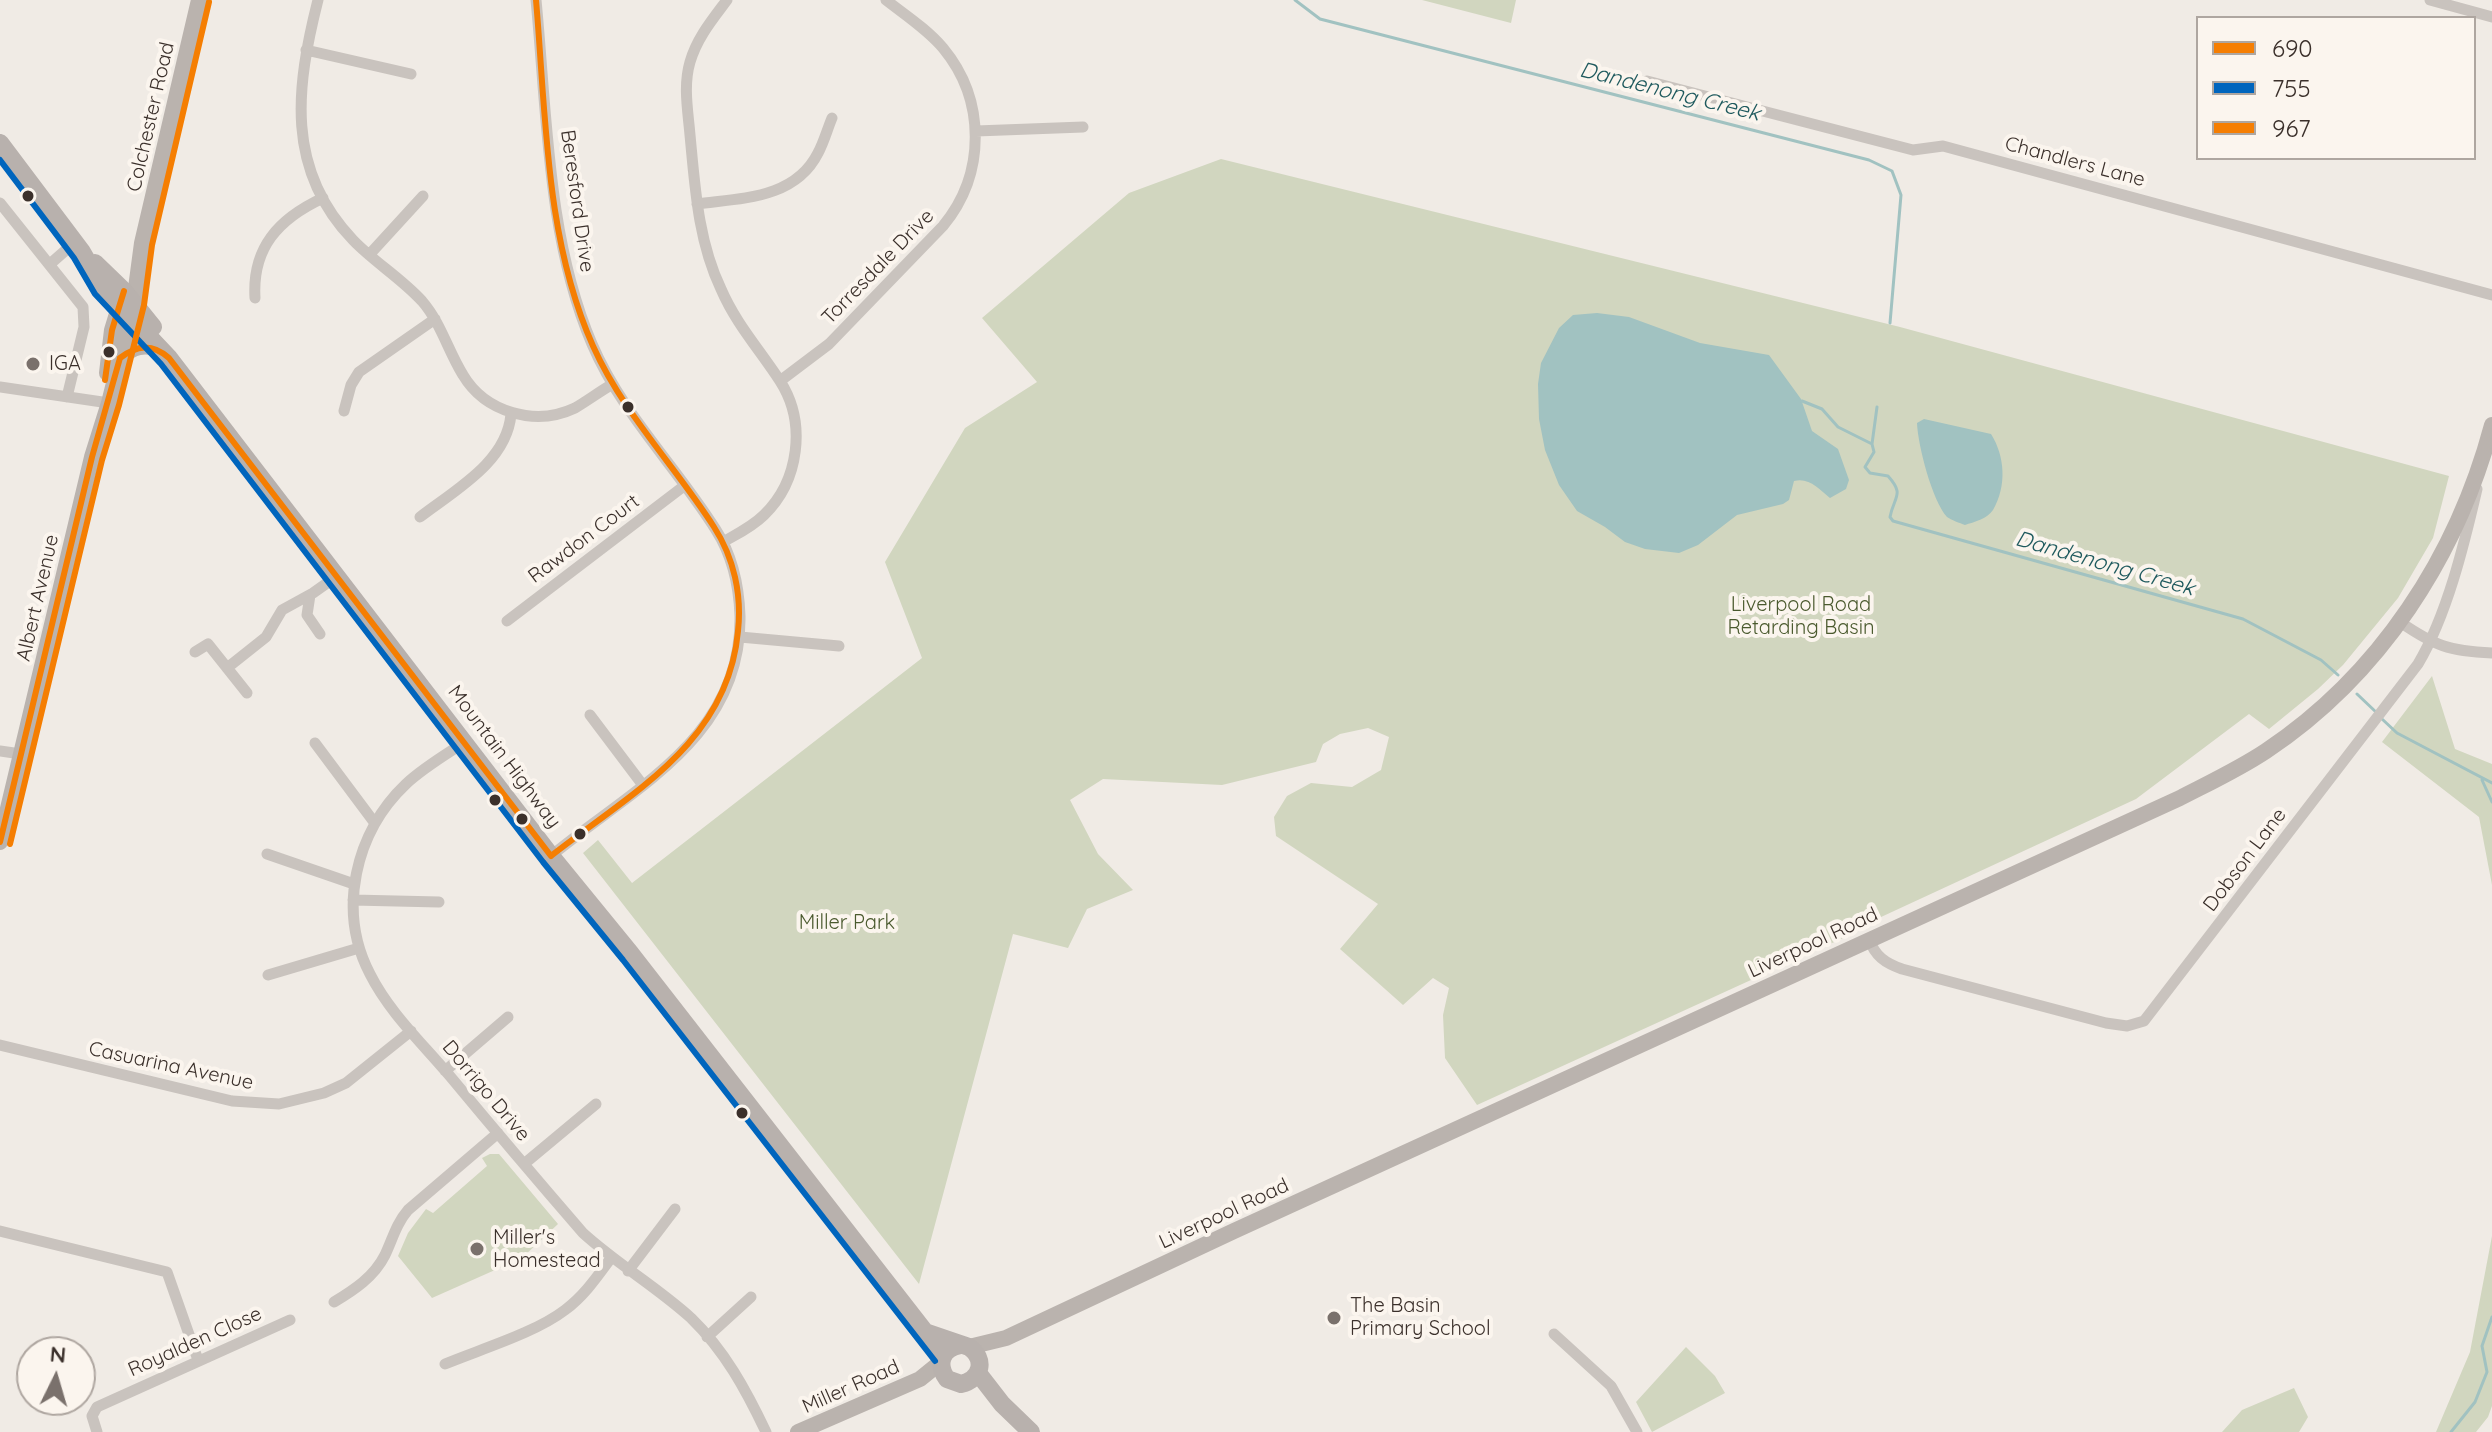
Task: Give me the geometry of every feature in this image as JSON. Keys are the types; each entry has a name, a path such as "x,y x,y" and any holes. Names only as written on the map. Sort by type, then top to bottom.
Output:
{"main road":[{"name":"Colchester Road","path":"127,304 199,0"},
{"name":"Mountain Highway","path":"0,143 78,248 127,304 152,324 165,354 551,856 925,1332 944,1365"},
{"name":"Albert Avenue","path":"104,402 120,358 127,304"},
{"name":"Albert Avenue","path":"0,842 92,457 104,402 112,330 127,304"},
{"path":"120,358 134,346 150,346 165,354"},
{"name":"Liverpool Road","path":"965,1346 1006,1338 2180,798 2266,751 2326,704 2400,622 2428,580 2459,521 2492,425"},
{"path":"925,1332 965,1346 980,1358 976,1374"},
{"name":"Liverpool Road","path":"976,1374 1006,1338"},
{"path":"965,1346 953,1346 944,1365 953,1382 976,1374"},
{"name":"Miller Road","path":"798,1432 920,1379 944,1365"},
{"path":"976,1374 1031,1432"}],"street":[{"path":"318,0 301,75 301,122 307,160 323,198 336,219 369,255 421,300 435,319 462,375 471,387 497,408 511,414 536,416 573,409 611,385"},
{"name":"Beresford Drive","path":"536,0 556,212 565,267 578,311 611,385 723,542 735,573 740,605 740,637 734,667 723,699 699,736 672,761 551,856"},
{"path":"723,542 763,516 777,500 793,465 797,433 789,399 780,381 739,325 720,288 707,252 697,204 686,99 687,78 700,37 727,0"},
{"name":"Torresdale Drive","path":"780,381 829,344 951,216 966,188 973,166 976,131 969,95 954,62 932,36 886,0"},
{"path":"2430,0 2492,17"},
{"path":"306,50 411,74"},
{"name":"Chandlers Lane","path":"1647,81 1913,150 1943,146 2492,295"},
{"path":"697,204 781,190 798,179 818,154 832,118"},
{"path":"976,131 1083,127"},
{"path":"369,255 423,196"},
{"path":"255,298 254,275 258,258 276,231 292,216 323,198"},
{"path":"0,203 83,307 84,327 67,397"},
{"path":"50,264 78,248"},
{"path":"344,411 351,385 359,372 435,319"},
{"path":"0,387 104,402"},
{"path":"420,517 486,465 501,447 511,414"},
{"name":"Dobson Lane","path":"1869,939 1882,960 1902,969 2106,1023 2137,1024 2153,1011 2431,643 2472,511 2485,449"},
{"name":"Rawdon Court","path":"507,621 684,486"},
{"path":"227,668 266,637 282,610 337,576"},
{"path":"310,595 307,615 320,634"},
{"path":"2400,622 2431,643 2465,652 2492,653"},
{"path":"740,637 839,646"},
{"path":"195,652 208,644 247,693"},
{"path":"590,715 642,784"},
{"name":"Dorrigo Drive","path":"465,742 407,783 374,822 361,852 353,900 359,948 370,975 411,1031 583,1233 611,1258 674,1304 707,1337 739,1377 766,1432"},
{"path":"315,743 374,822"},
{"path":"0,751 21,754"},
{"path":"267,854 354,884"},
{"path":"353,900 439,902"},
{"path":"268,975 359,948"},
{"path":"445,1071 508,1017"},
{"name":"Casuarina Avenue","path":"0,1045 232,1101 279,1104 324,1093 346,1083 411,1031"},
{"path":"524,1164 596,1104"},
{"path":"334,1302 358,1287 376,1269 398,1222 408,1210 498,1133"},
{"path":"628,1271 675,1209"},
{"path":"0,1231 167,1272 198,1360"},
{"path":"445,1364 563,1312 590,1286 611,1258"},
{"path":"707,1337 751,1297"},
{"name":"Royalden Close","path":"97,1432 92,1416 97,1407 290,1320"},
{"path":"1554,1334 1611,1386 1637,1432"}],"green space":[{"path":"1422,0 1516,0 1511,23"},
{"path":"1221,159 1900,327 2449,476 2433,538 2398,598 2343,665 2269,729 2249,714 2136,799 1840,936 1843,938 1477,1105 1445,1058 1443,1015 1449,988 1433,978 1403,1005 1340,949 1378,904 1276,836 1274,817 1287,796 1311,783 1352,787 1381,770 1389,737 1368,728 1340,734 1323,744 1316,762 1222,785 1103,779 1070,800 1098,854 1133,890 1087,909 1068,948 1013,934 919,1284 583,853 598,840 632,883 922,658 885,562 965,428 1037,382 982,318 1129,193"},
{"path":"2432,676 2455,749 2492,764 2492,885 2479,817 2382,742"},
{"path":"499,1154 558,1224 522,1258 432,1298 398,1256 408,1233 426,1209 433,1213 487,1166 482,1158"},
{"path":"2492,1236 2492,1406 2476,1432 2436,1432 2470,1352"},
{"path":"1686,1347 1715,1376 1725,1393 1652,1432 1636,1402"},
{"path":"2294,1388 2308,1417 2299,1432 2222,1432 2242,1410"}],"water":[{"path":"1597,313 1629,317 1700,343 1769,355 1801,399 1812,431 1838,449 1849,480 1846,489 1830,498 1809,482 1794,481 1789,500 1783,504 1737,515 1698,545 1679,553 1645,549 1625,542 1577,511 1559,485 1545,450 1539,419 1538,384 1541,363 1559,328 1573,315"},
{"path":"1924,419 1991,434 1999,452 2002,481 1998,501 1987,516 1965,525 1947,517 1941,509 1920,445 1917,423"}],"waterway":[{"name":"Dandenong Creek","path":"1295,0 1320,19 1869,160 1892,171 1901,195 1890,323"},
{"path":"1802,401 1822,409 1838,427 1872,444"},
{"name":"Dandenong Creek","path":"1877,407 1872,444 1874,452 1865,467 1870,473 1888,476 1896,487 1897,496 1890,517 1893,521 2243,619 2321,660 2338,675"},
{"name":"Dandenong Creek","path":"2357,694 2377,713"},
{"name":"Dandenong Creek","path":"2382,719 2397,733 2492,783"},
{"path":"2482,780 2492,802"},
{"path":"2451,1432 2475,1402 2487,1372 2482,1346 2492,1317"}],"transit line":[{"name":"690","path":"536,0 550,176 565,263 577,305 593,346 619,394 721,539 735,577 739,604 738,631 730,670 716,705 696,735 643,787 551,856"},
{"name":"967","path":"10,844 102,460 144,305 152,245 209,2"},
{"name":"755","path":"0,160 74,258 95,294 161,364 543,862 935,1361"},
{"name":"690","path":"105,380 112,330 124,291"},
{"name":"690","path":"120,358 132,350 144,348 157,350 169,358 551,856"},
{"name":"690","path":"0,842 92,457 120,358"}],"place":[{"name":"IGA","path":"33,364"},
{"name":"Miller's Homestead","path":"477,1249"},
{"name":"The Basin Primary School","path":"1334,1318"}],"park label":[{"name":"Liverpool Road Retarding Basin","path":"1801,616"},
{"name":"Miller Park","path":"847,923"}]}
